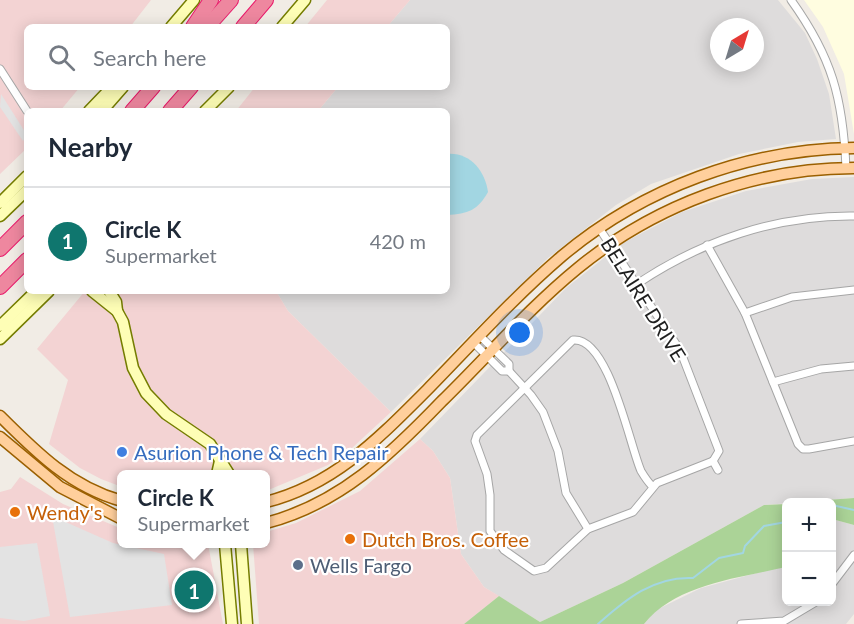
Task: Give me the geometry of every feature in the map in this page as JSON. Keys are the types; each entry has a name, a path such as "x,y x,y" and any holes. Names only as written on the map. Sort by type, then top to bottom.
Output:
{"highway":[{"path":"195,24 211,0"},
{"path":"210,24 231,0"},
{"path":"246,24 266,0"},
{"path":"128,108 141,90"},
{"path":"135,108 150,90"},
{"path":"173,108 188,90"},
{"path":"0,249 24,225"},
{"path":"0,287 24,263"}],"main road":[{"path":"346,488 342,482 343,475 367,456 390,427 562,256 599,228 646,200 693,179 765,157 850,148"},
{"path":"270,522 303,511 346,488 404,440 566,278 609,244 659,214 698,197 789,173 850,168"},
{"path":"693,179 698,197"},
{"path":"0,417 38,454 66,476 81,486 117,499"},
{"path":"390,427 404,440"},
{"path":"270,500 319,482 353,460 382,436"},
{"path":"0,437 15,452 60,487 117,516"},
{"path":"15,452 28,456 57,479 62,480 66,476"},
{"path":"60,487 72,486 117,505"}],"street":[{"path":"174,24 194,0"},
{"path":"285,24 305,0"},
{"path":"790,0 812,32 834,79 842,105 850,148 850,168"},
{"path":"0,69 25,108"},
{"path":"92,108 109,90"},
{"path":"105,108 120,90"},
{"path":"208,108 228,90"},
{"path":"216,108 229,90"},
{"path":"0,203 24,179"},
{"path":"0,216 24,193"},
{"path":"637,284 707,245 772,224 804,218 854,216"},
{"name":"BELAIRE DRIVE","path":"599,228 675,342 694,382 719,451 713,461 718,470"},
{"path":"707,245 745,313 801,447 809,449 854,441"},
{"path":"745,313 792,297 854,290"},
{"path":"0,326 33,294"},
{"path":"0,339 47,294"},
{"path":"96,294 117,311"},
{"path":"111,294 123,322 133,368 142,387 161,410 210,444 226,470"},
{"path":"652,486 641,471 623,408 610,381 587,344 579,339 573,340 524,386 477,435 475,441 487,474 490,531 504,550 529,569 540,571 588,529 633,512 652,486 713,461"},
{"path":"477,340 490,353 502,371 509,371 524,386 543,412 552,431 566,493 588,529"},
{"path":"772,382 821,369 854,366"},
{"path":"219,470 220,461"},
{"path":"226,548 232,624"},
{"path":"241,548 247,624"},
{"path":"836,578 854,555"},
{"path":"231,601 246,602"},
{"path":"741,624 784,621 809,606"}],"shaded area":[{"path":"0,0 151,0 132,24 24,24 24,90 78,90 62,108 24,108 24,151 0,174"},
{"path":"327,0 410,0 390,24 307,24"},
{"path":"410,0 778,0 805,33 817,59 829,94 836,139 798,142 739,154 651,184 616,205 548,258 391,412 288,311 278,294 450,294 450,108 320,108 336,90 450,90 450,24 390,24"},
{"path":"804,0 854,0 854,134 844,74 823,27"},
{"path":"253,90 336,90 320,108 238,108"},
{"path":"1,94 24,130 23,141 0,107"},
{"path":"854,177 854,498 782,498 782,504 764,505 623,583 540,622 484,587 461,554 450,478 433,451 420,439 566,288 623,243 682,212 746,191 812,179"},
{"path":"83,294 278,294 288,311 391,412 352,448 328,465 270,489 270,470 117,470 117,485 80,468 49,444 68,380 37,349"},
{"path":"420,439 433,451 450,478 461,554 484,587 499,596 464,624 259,624 253,548 270,548 270,531 296,523 360,491"},
{"path":"20,477 63,504 117,527 117,548 209,548 223,624 0,624 0,492 11,489"},
{"path":"52,516 117,544 117,548 136,548 164,554 172,605 70,617"},
{"path":"836,520 854,525 854,614 846,624 644,624 656,610 701,588 782,566 782,606 836,606"},
{"path":"37,543 50,616 24,621 0,618 0,547"}],"green space":[{"path":"854,498 854,525 836,520 836,499"},
{"path":"782,504 782,568 729,579 691,591 657,611 644,624 464,624 499,596 540,622 623,583 764,505"}],"water":[{"path":"450,154 463,156 475,164 484,177 488,192 476,207 461,214 450,215"}],"waterway":[{"path":"836,506 854,510"},
{"path":"598,624 641,591 666,581 693,578 719,558 743,553 745,546 764,526 782,523"}],"place":[{"name":"Asurion Phone & Tech Repair","path":"122,452"},
{"name":"Wendy's","path":"15,512"},
{"name":"Dutch Bros. Coffee","path":"350,539"},
{"name":"Wells Fargo","path":"298,565"},
{"name":"Circle K","path":"194,590"}]}
